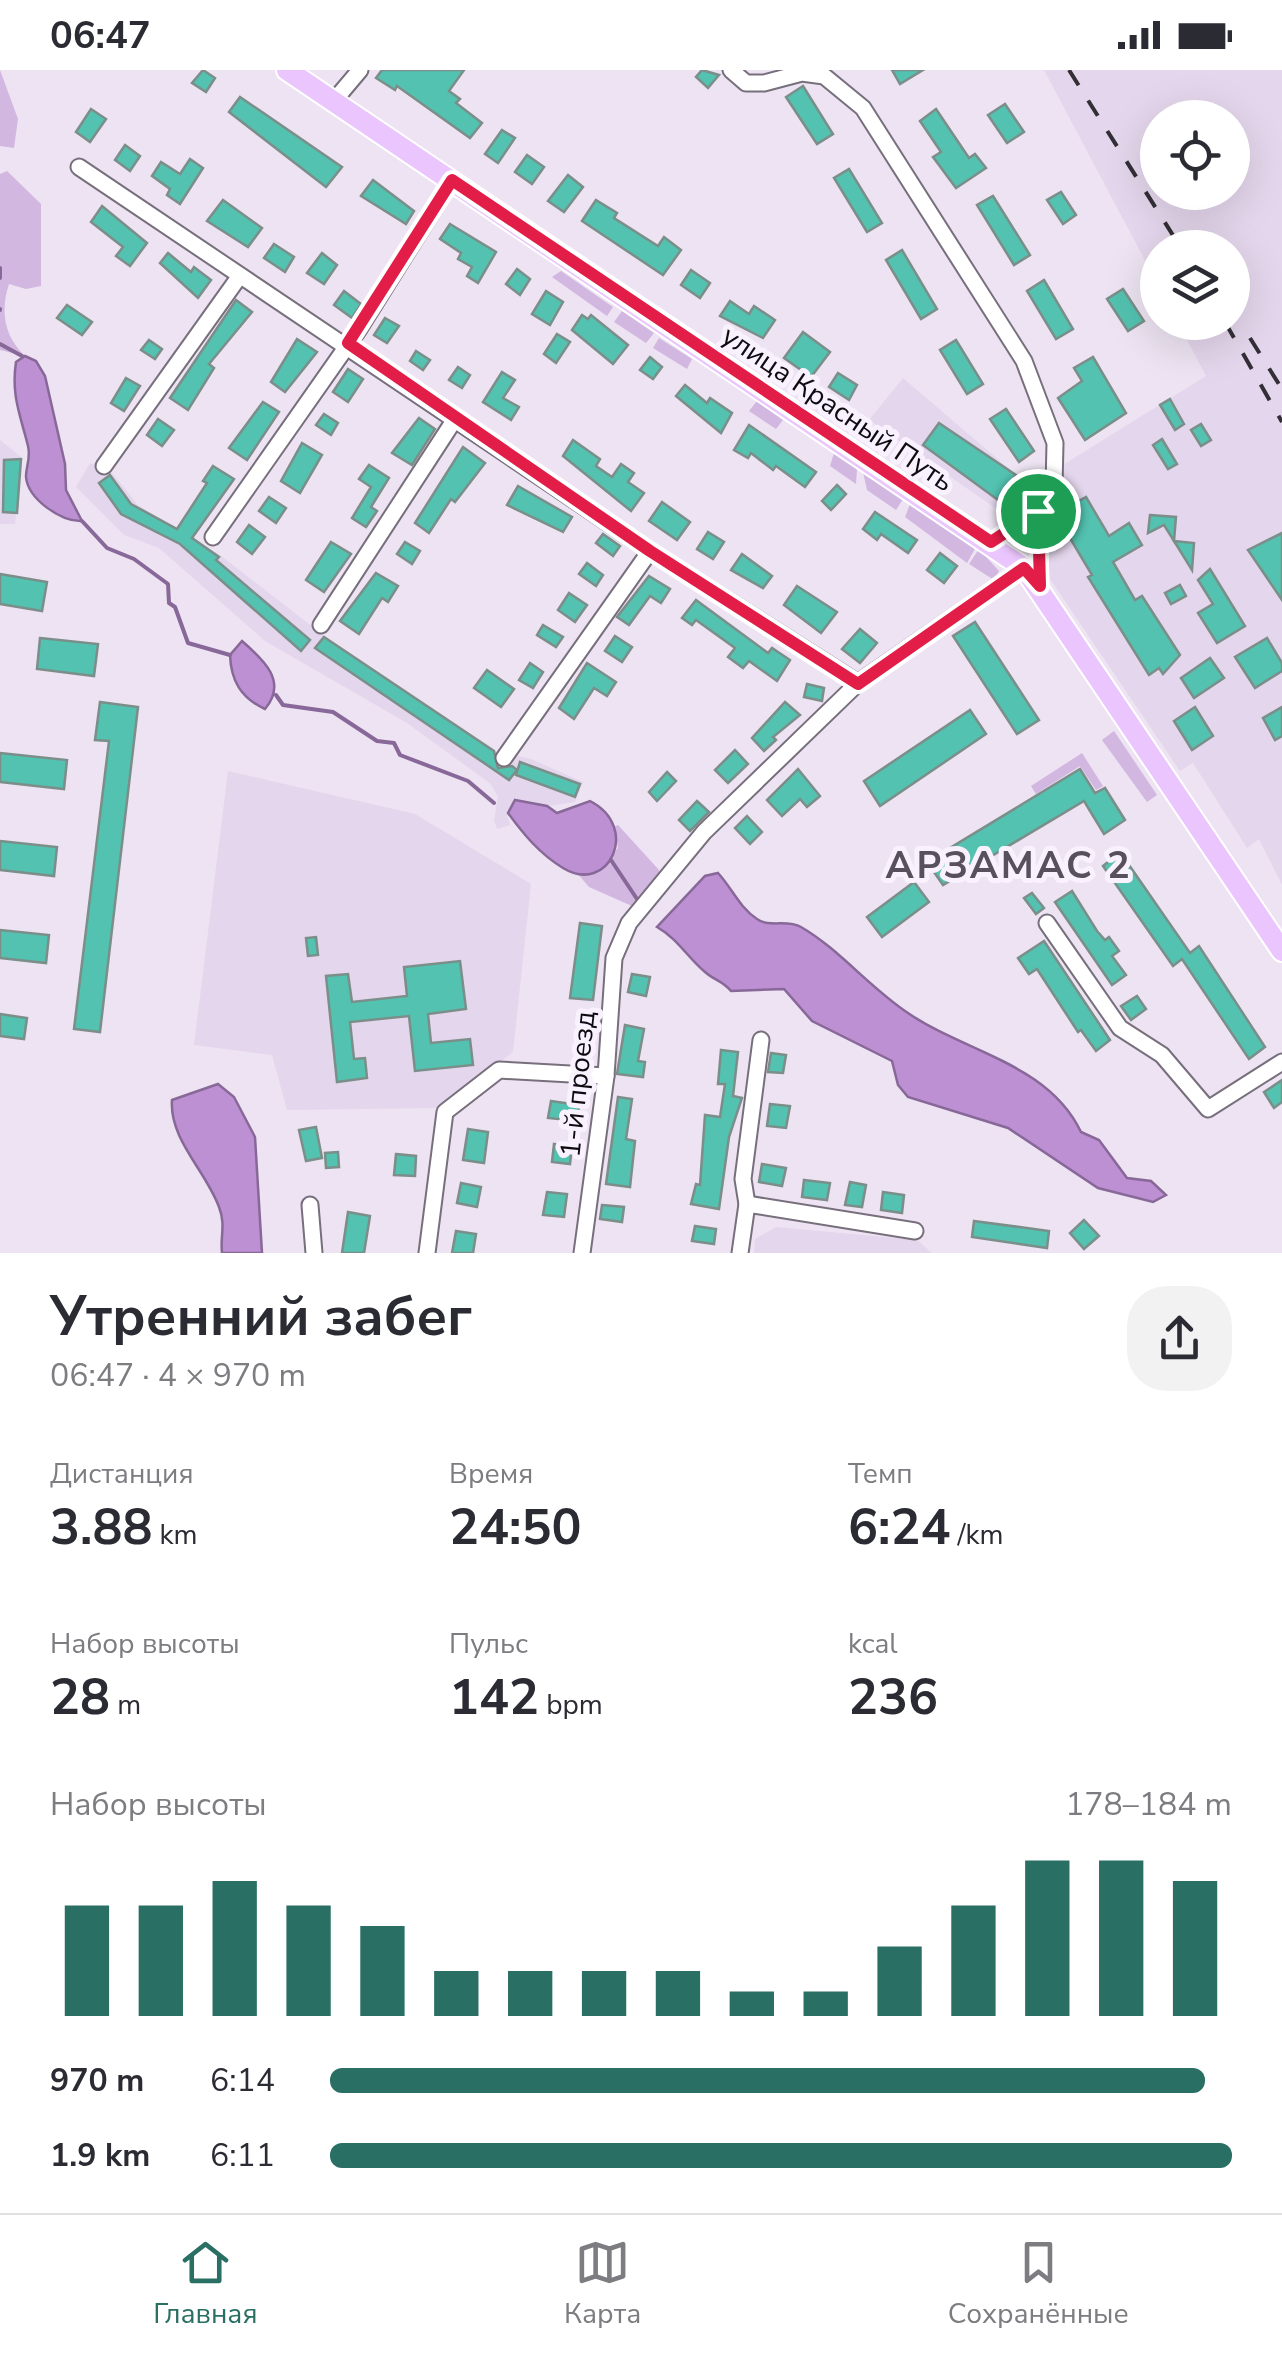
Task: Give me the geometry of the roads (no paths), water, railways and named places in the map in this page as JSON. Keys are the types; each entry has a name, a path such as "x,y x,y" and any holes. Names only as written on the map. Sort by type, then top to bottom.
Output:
{"main road":[{"name":"улица Красный Путь","path":"287,70 991,542 1024,568 1040,586 1282,951"}],"street":[{"path":"334,102 360,70"},
{"path":"730,70 746,83 764,83 802,73 824,76 864,108 1024,360 1055,443 1054,488 1038,511 991,542"},
{"path":"79,167 239,277 348,343 650,551 858,684 1024,568"},
{"path":"214,537 348,343 452,180"},
{"path":"104,466 239,277"},
{"path":"321,625 454,419"},
{"path":"1038,511 1040,586"},
{"path":"504,758 650,551"},
{"name":"1-й проезд","path":"582,1253 606,1076 614,958 629,923 704,832 858,684"},
{"path":"1048,924 1120,1028 1162,1055 1208,1109 1282,1062"},
{"path":"740,1253 747,1204 742,1179 762,1040"},
{"path":"427,1253 446,1112 499,1070 606,1076"},
{"path":"747,1204 914,1231"},
{"path":"310,1206 314,1253"}],"waterway":[{"path":"0,268 0,278"},
{"path":"0,344 22,356"},
{"path":"82,521 107,548 134,559 168,584 169,603 175,607 188,643 230,655"},
{"path":"276,695 283,705 333,712 377,741 394,743 400,755 468,781 494,803"},
{"path":"611,860 639,902"}],"railway":[{"path":"1069,70 1170,230"},
{"path":"1250,338 1282,389"},
{"path":"1235,340 1282,422"}],"district":[{"name":"АРЗАМАС 2","path":"1009,865"}]}
